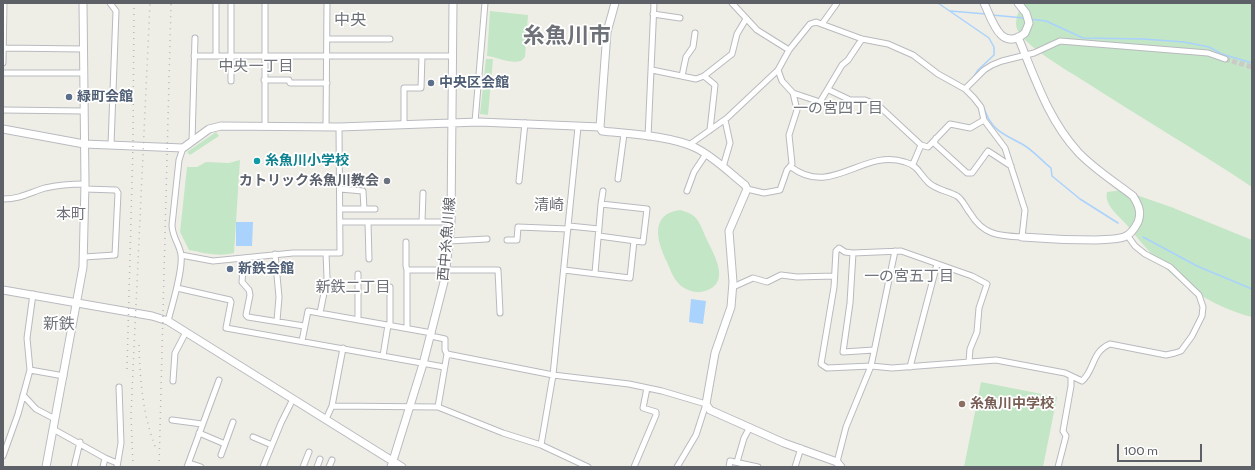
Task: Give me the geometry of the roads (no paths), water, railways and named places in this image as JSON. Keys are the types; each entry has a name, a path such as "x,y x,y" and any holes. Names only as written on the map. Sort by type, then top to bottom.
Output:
{"street":[{"path":"3,62 4,3"},
{"path":"46,467 78,302 84,257 85,187 83,3"},
{"path":"110,3 116,11 111,145"},
{"path":"216,3 216,56"},
{"path":"231,3 231,81"},
{"path":"264,3 264,127"},
{"path":"326,127 327,3"},
{"name":"西中糸魚川線","path":"392,464 423,364 446,270 451,222 454,56 453,3"},
{"path":"475,122 485,3"},
{"path":"615,3 607,32 600,127 602,131 648,137 689,145 706,154 723,167 745,185 747,190 729,231 732,287 729,316 715,353 706,404 696,435 677,467"},
{"path":"648,137 654,3"},
{"path":"732,3 757,30 789,50"},
{"path":"822,24 838,3"},
{"path":"984,3 999,34 1008,38 1018,37 1025,33 1029,23 1026,13 1018,3"},
{"path":"653,14 680,18"},
{"path":"652,70 696,79 704,76 732,54 737,34 746,19"},
{"path":"689,145 725,120 778,70 789,50 810,24 816,22 862,39 888,44 913,54 938,74 965,89 981,107 984,120 1005,148 1025,210 1022,237"},
{"path":"682,76 686,57 692,47 695,33"},
{"path":"791,167 808,176 824,178 835,176 874,161 899,160 913,164 929,183 961,200 973,219 984,229 1001,236 1061,240 1113,239 1127,235 1135,228 1139,220 1140,212 1138,203 1133,196 1092,165 1067,140 1050,114 1018,37"},
{"path":"192,141 195,38"},
{"path":"327,38 390,39"},
{"path":"778,70 782,81 793,93 820,102 842,64 848,60 862,39"},
{"path":"965,89 984,70 992,65 1034,53 1060,41 1208,53 1225,59"},
{"path":"4,48 83,49"},
{"path":"194,56 454,56"},
{"path":"404,125 404,88 421,88 422,56"},
{"path":"3,73 83,73"},
{"path":"704,76 715,85 710,130"},
{"path":"264,80 289,80 290,83 327,83"},
{"path":"828,90 850,100 864,100 879,106 921,145 928,147 950,124 970,128 984,120"},
{"path":"747,190 764,193 780,190 787,170 791,167 793,160 789,135 797,110 793,93"},
{"path":"3,110 84,111"},
{"path":"723,167 730,143 725,120"},
{"path":"168,321 177,288 181,255 173,236 172,225 179,160 183,148 213,127 339,127 475,122 600,127"},
{"path":"519,181 525,123"},
{"path":"181,255 213,261 275,254 340,253 339,127"},
{"path":"541,445 553,375 578,127"},
{"path":"3,129 84,144 183,148"},
{"path":"618,179 624,134"},
{"path":"936,138 934,143 967,173 972,173 988,151 1011,166"},
{"path":"913,164 921,145"},
{"path":"687,191 694,172 706,154"},
{"path":"3,199 16,199 58,185 116,190 118,193 115,255 84,257"},
{"path":"340,189 363,191 364,209"},
{"path":"595,273 603,191"},
{"path":"422,222 423,193"},
{"path":"599,236 643,242 647,209 602,204"},
{"path":"340,209 375,209"},
{"path":"340,222 451,222"},
{"path":"368,222 369,259"},
{"path":"507,240 517,240 518,227 568,227 599,229"},
{"path":"969,362 970,349 977,332 979,308 987,284 972,276 901,251 845,252 839,248 836,251 834,276 821,364 827,368 871,366 892,368 996,360 1065,373 1080,381 1084,380 1097,354 1102,348 1110,344 1166,355 1181,351 1192,336 1202,316 1203,307 1199,295 1170,267 1145,254 1135,246 1127,235"},
{"path":"449,241 487,239"},
{"path":"564,270 630,278 634,241"},
{"path":"406,242 407,328"},
{"path":"447,354 553,375 615,382 647,388 706,404 710,410 784,443 801,448 839,465 846,427 871,366 895,251"},
{"path":"854,252 850,303 843,352 874,350"},
{"path":"320,313 327,278 326,253"},
{"path":"275,254 279,297 276,321"},
{"path":"244,258 242,282 249,290 250,295 246,315 248,317 304,326"},
{"path":"910,367 937,264"},
{"path":"407,270 498,270 500,313"},
{"path":"358,274 358,320"},
{"path":"732,287 753,278 767,282 781,275 797,277 834,276"},
{"path":"383,356 389,325 390,287"},
{"path":"177,288 230,300 231,302 226,328 444,367"},
{"path":"3,290 78,302 152,316 168,321 326,419 392,464 402,467"},
{"path":"3,456 12,435 30,370 27,338 33,294"},
{"path":"302,341 308,311 407,328 445,339 445,350 447,354 438,407"},
{"path":"173,381 175,353 186,332"},
{"path":"326,419 332,406 331,401 343,348"},
{"path":"30,370 64,376"},
{"path":"1058,467 1066,436 1064,431 1071,386 1071,376"},
{"path":"201,467 188,465 219,380"},
{"path":"53,429 80,442 117,465 121,443 119,387"},
{"path":"634,467 656,415 656,412 643,408 647,388"},
{"path":"23,395 36,409 55,419"},
{"path":"263,467 272,444 294,399"},
{"path":"332,406 438,407 541,445 588,467"},
{"path":"172,420 202,424"},
{"path":"221,455 233,422"},
{"path":"736,462 744,438 750,427"},
{"path":"199,433 225,444"},
{"path":"253,437 272,444"},
{"path":"74,467 80,442"},
{"path":"795,467 801,448"},
{"path":"303,467 309,452"},
{"path":"103,467 105,458"},
{"path":"317,467 320,459"},
{"path":"329,467 332,460"},
{"path":"729,467 730,461 758,467"}],"water":[{"path":"236,222 253,222 252,246 236,246"},
{"path":"691,299 706,301 703,324 689,322"}],"waterway":[{"path":"938,3 989,38 994,47 994,55 978,70 971,81"},
{"path":"950,11 986,14"},
{"path":"992,15 1024,18"},
{"path":"1030,19 1046,21 1083,38 1143,39 1184,42 1209,47 1222,54 1252,63"},
{"path":"984,108 990,122 998,130 1030,149 1051,168 1052,176 1080,199 1118,223"},
{"path":"1143,237 1197,266 1252,289"}],"tunnel":[{"path":"1225,59 1252,67"}],"railway":[{"path":"127,369 133,145 134,3"},
{"path":"133,467 131,415 150,3"},
{"path":"159,467 171,3"},
{"path":"139,345 140,372 145,412 148,426 157,451"}],"place":[{"name":"中央区会館","path":"431,83"},
{"name":"緑町会館","path":"69,97"},
{"name":"糸魚川小学校","path":"257,161"},
{"name":"カトリック糸魚川教会","path":"387,181"},
{"name":"新鉄会館","path":"230,269"},
{"name":"糸魚川中学校","path":"962,404"}],"district":[{"name":"中央","path":"350,20"},
{"name":"糸魚川市","path":"567,37"},
{"name":"中央一丁目","path":"256,67"},
{"name":"一の宮四丁目","path":"838,109"},
{"name":"清崎","path":"549,206"},
{"name":"本町","path":"71,215"},
{"name":"一の宮五丁目","path":"909,277"},
{"name":"新鉄二丁目","path":"353,288"},
{"name":"新鉄","path":"59,324"}]}
